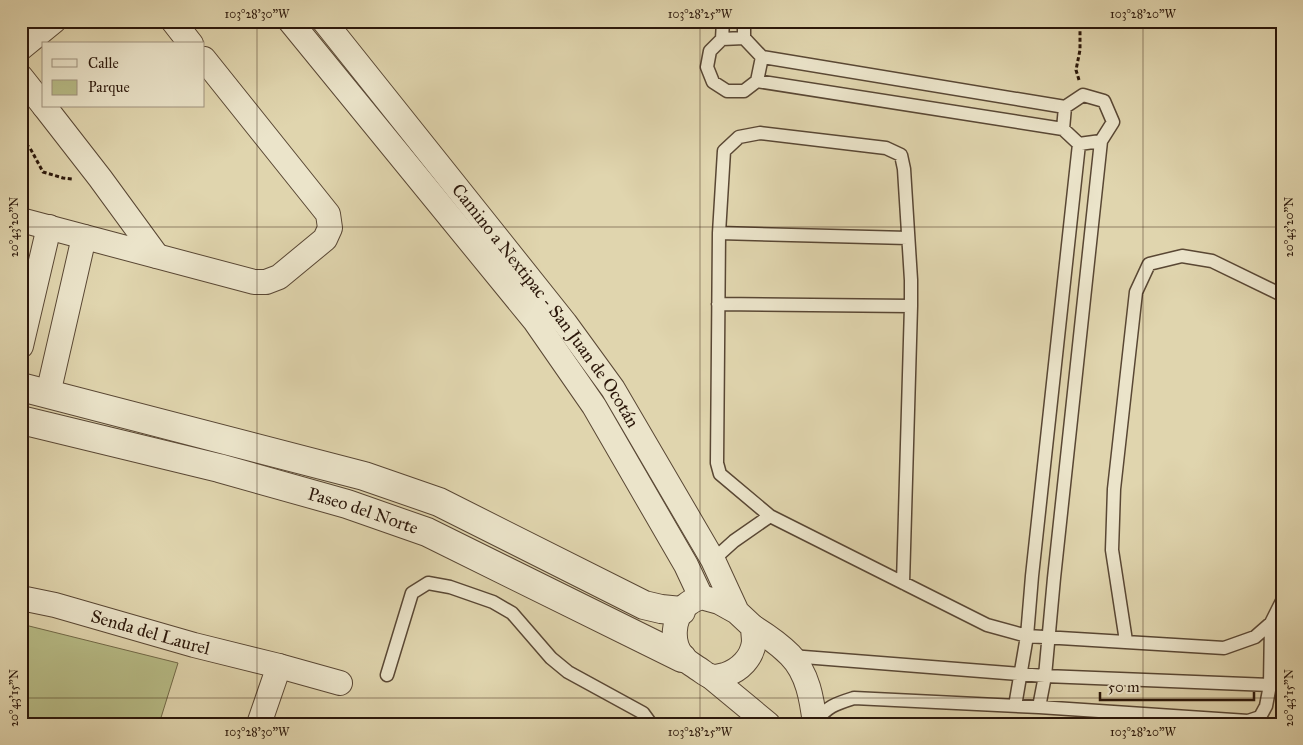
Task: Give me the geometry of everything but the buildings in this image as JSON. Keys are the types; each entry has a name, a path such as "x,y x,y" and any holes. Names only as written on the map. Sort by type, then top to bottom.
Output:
{"street":[{"path":"21,48 54,21"},
{"path":"173,21 189,42"},
{"name":"Camino a Nextipac - San Juan de Ocotán","path":"290,21 535,321 594,406 686,565 691,604"},
{"name":"Camino a Nextipac - San Juan de Ocotán","path":"324,21 565,323 613,390 713,560 745,619 754,642 748,659 740,667 731,673 710,676"},
{"path":"21,220 254,282 266,282 279,277 325,239 330,228 328,214 205,60"},
{"path":"21,77 42,103"},
{"path":"46,108 157,256"},
{"path":"21,346 49,227"},
{"path":"48,394 84,237"},
{"name":"Paseo del Norte","path":"21,386 364,476 439,502 644,605 661,609 691,604"},
{"path":"594,406 613,390"},
{"name":"Paseo del Norte","path":"21,420 219,468 347,504 427,532 682,658"},
{"path":"219,468 228,441"},
{"name":"Senda del Laurel","path":"21,598 279,666 340,684"},
{"path":"768,724 710,676 682,658 675,641 676,626 691,604 719,602 772,639 791,656 807,683 815,723"},
{"path":"259,724 279,666"}],"lane":[{"path":"722,40 723,21"},
{"path":"744,21 744,38 762,57 1065,107 1083,95 1104,101 1113,122 1101,141 1045,676 1038,707"},
{"path":"744,38 722,40 710,51 707,67 713,82 728,91 744,91 758,81 1063,129 1079,144"},
{"path":"758,81 762,57"},
{"path":"1063,129 1065,107"},
{"path":"903,583 911,306 904,169 901,155 886,148 760,133 739,138 724,151 718,304 717,463 720,474 770,516 903,583 988,625 1027,636 1224,648 1255,637 1271,623 1282,600"},
{"path":"1079,144 1101,141"},
{"path":"1015,706 1027,636 1079,144"},
{"path":"720,234 908,238"},
{"path":"1126,642 1112,550 1114,489 1136,292 1149,264 1182,256 1212,261 1282,295"},
{"path":"718,304 911,306"},
{"path":"713,560 734,541 770,516"},
{"path":"387,675 412,593 428,583 450,586 493,602 512,613 551,658 568,672 643,713 651,724"},
{"path":"815,723 824,711 837,703 854,698 1038,707 1248,721 1260,717 1266,706 1270,685 1271,623"},
{"path":"791,656 1021,675 1270,685"}],"path":[{"path":"1080,21 1080,50 1076,70 1083,95"},
{"path":"21,140 30,148 43,172 62,178 84,180 100,178"}],"green space":[{"path":"21,624 178,663 159,724 40,724 21,713"}]}
